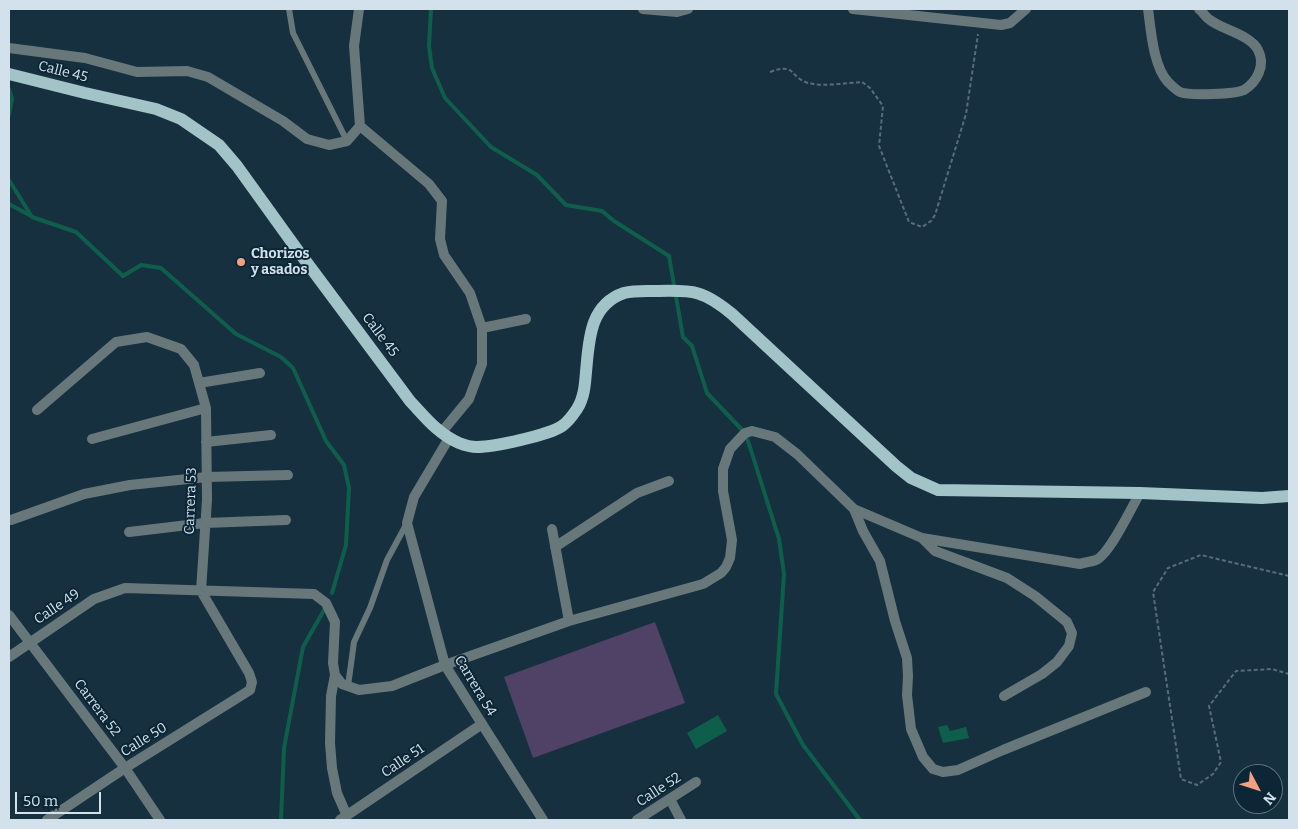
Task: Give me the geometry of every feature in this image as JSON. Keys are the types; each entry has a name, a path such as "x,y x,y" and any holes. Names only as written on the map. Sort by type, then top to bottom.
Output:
{"main road":[{"name":"Calle 45","path":"9,74 156,109 182,119 219,145 237,166 410,401 429,423 460,443 475,447 492,446 547,432 561,426 570,419 582,399 593,321 601,308 612,299 625,293 698,292 714,299 732,314 910,478 938,490 963,492 1140,493"},
{"path":"1140,493 1262,498 1289,496"}],"street":[{"path":"9,48 85,58 137,72 187,71 208,77 283,121 307,138 329,145 347,141 360,126 354,46 359,9"},
{"path":"644,9 677,12 688,9"},
{"path":"853,9 1001,25 1010,23 1026,9"},
{"path":"1148,9 1151,36 1159,68 1166,81 1179,91 1195,95 1243,91 1256,80 1261,66 1258,50 1246,38 1209,20 1200,9"},
{"path":"360,126 429,184 442,201 440,239 444,255 470,293 482,328 482,364 469,399 445,435 414,497 406,523"},
{"path":"482,328 526,319"},
{"name":"Carrera 53","path":"37,410 116,342 147,337 181,349 194,365 206,408 207,477 201,591"},
{"path":"199,383 260,373"},
{"path":"92,439 206,408"},
{"path":"335,675 342,684 360,690 392,686 568,621 703,584 721,573 730,558 732,540 723,491 723,469 730,449 744,434 752,431 775,437 798,454 854,509 922,538 1080,564 1096,560 1104,554 1140,493"},
{"path":"206,442 271,435"},
{"path":"12,520 84,494 130,485 207,477 288,475"},
{"path":"555,547 638,493 669,481"},
{"path":"854,509 863,531 880,561 895,622 907,658 907,695 911,728 923,756 933,769 943,772 958,770 1146,692"},
{"path":"129,532 205,523 286,520"},
{"name":"Carrera 54","path":"406,523 445,665 543,820"},
{"path":"552,529 568,621"},
{"path":"922,538 935,551 1007,578 1035,596 1067,622 1072,633 1069,646 1057,662 1042,674 1004,696"},
{"name":"Calle 49","path":"9,657 94,599 125,588 201,591"},
{"path":"201,591 314,594 326,602 335,622 333,663 335,675 331,696 331,760 337,793 346,819"},
{"name":"Calle 50","path":"46,820 250,690 252,682 249,673 201,591"},
{"name":"Carrera 52","path":"9,615 125,768 160,820"},
{"name":"Calle 51","path":"346,819 482,724"},
{"name":"Calle 52","path":"637,820 696,782"},
{"path":"670,799 681,820"}],"lane":[{"path":"289,9 293,33 347,141"},
{"path":"348,686 354,642 370,608 387,560 406,523"}],"path":[{"path":"770,72 782,68 789,69 806,83 862,82 870,88 883,106 879,146 909,222 922,227 931,221 935,215 966,114 980,23"},
{"path":"1289,576 1201,555 1168,568 1153,592 1181,779 1197,785 1213,774 1221,762 1209,706 1236,671 1272,669 1289,674"}],"shaded area":[{"path":"655,622 685,703 533,758 504,677"},
{"path":"718,715 727,731 696,749 687,733"},
{"path":"947,725 950,731 966,727 969,738 943,743 938,727"}],"waterway":[{"path":"431,9 429,46 432,68 445,98 491,147 537,175 566,205 602,211 614,221 669,256 683,337 692,346 707,393 745,433 779,539 784,574 776,694 803,745 860,820"},
{"path":"9,89 12,99 9,115"},
{"path":"9,180 32,217 76,232 123,276 141,265 161,268 236,334 281,357 293,368 326,441 344,465 349,488 346,545 332,593"},
{"path":"9,204 31,216"},
{"path":"281,820 284,748 303,647 324,610"}],"place":[{"name":"Chorizos y asados","path":"241,262"}]}
